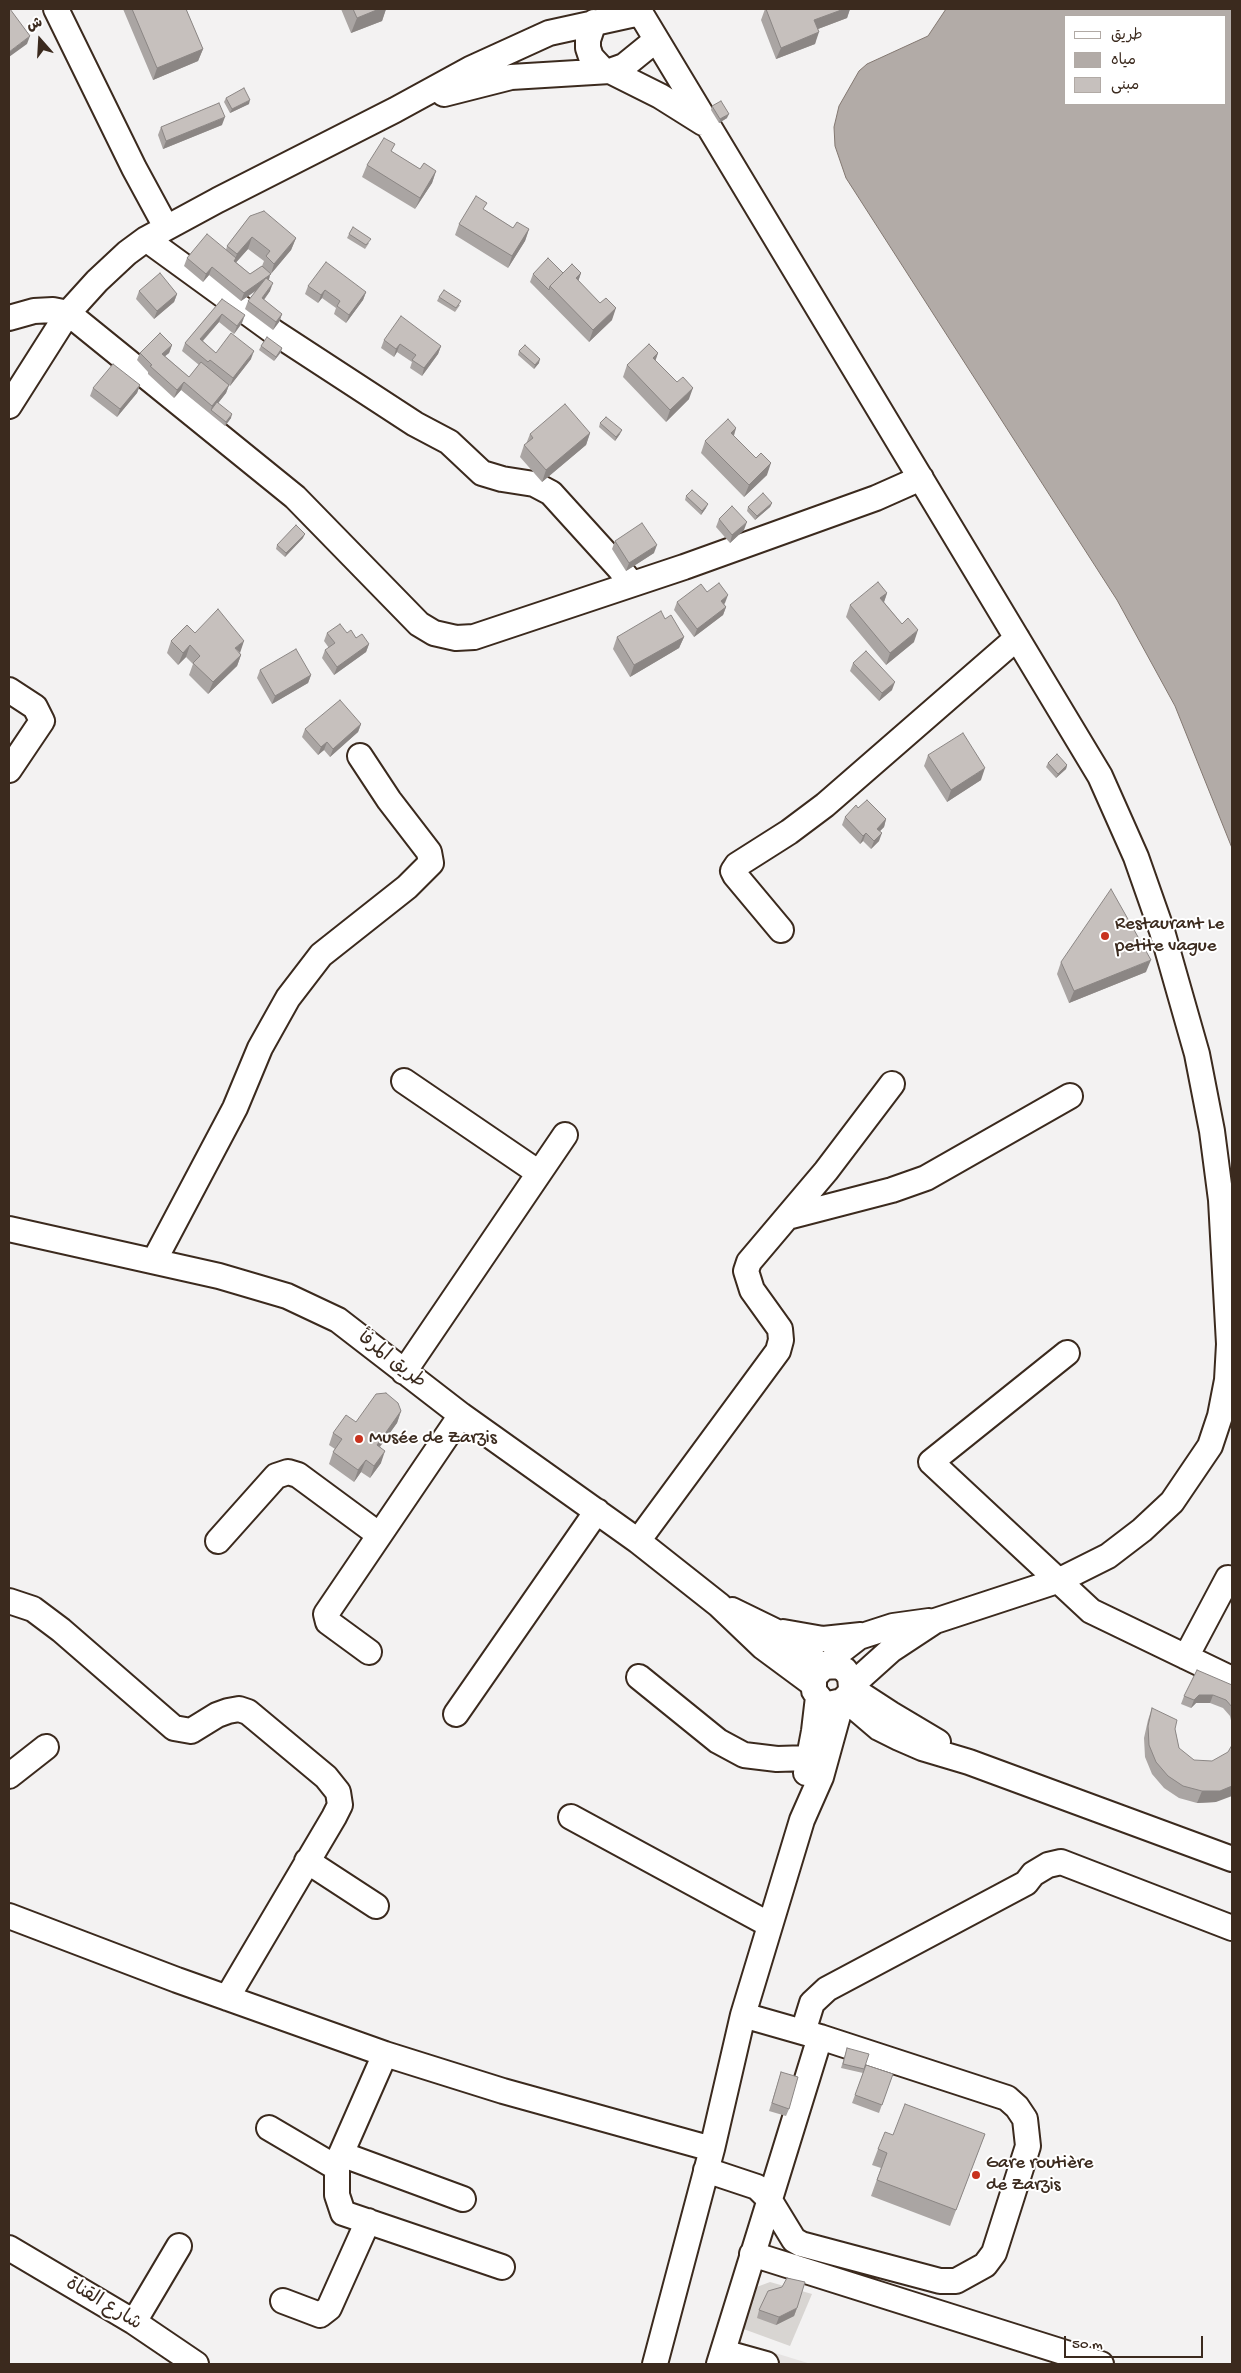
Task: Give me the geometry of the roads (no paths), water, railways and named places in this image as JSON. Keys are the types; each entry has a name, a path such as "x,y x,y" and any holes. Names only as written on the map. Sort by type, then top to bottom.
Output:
{"street":[{"path":"56,9 134,168 166,227"},
{"path":"549,34 570,9"},
{"path":"9,406 68,313 126,253 146,239 470,69 549,34 639,11 1100,776 1136,857 1162,931 1197,1054 1212,1132 1221,1200 1229,1344 1220,1416 1210,1446 1172,1502 1142,1530 1108,1556 1060,1580 935,1620 893,1626 848,1638 823,1639 773,1630 719,1605"},
{"path":"594,22 588,40 588,48 591,57 607,72 660,96 707,126"},
{"path":"395,110 458,89 511,77 607,72 624,66 656,40"},
{"path":"146,239 274,332 415,424 449,442 482,473 502,480 534,484 551,493 620,569 631,584"},
{"path":"9,318 34,311 53,310 68,313 295,497 419,624 434,633 456,638 474,637 684,567 848,508 921,478"},
{"path":"781,930 734,875 735,867 825,805 1017,638"},
{"path":"9,690 35,707 42,721 9,770"},
{"path":"154,1261 235,1108 260,1048 288,998 321,954 407,887 431,863 429,852 389,800 360,756"},
{"path":"404,1081 538,1173"},
{"path":"638,1541 778,1351 781,1340 780,1329 752,1290 746,1271 749,1262 826,1171 892,1084"},
{"path":"788,1217 892,1190 926,1178 1070,1096"},
{"path":"404,1372 565,1135"},
{"name":"طريق المرفأ","path":"9,1229 219,1276 287,1296 338,1320 461,1415 638,1541 719,1605"},
{"path":"1068,1353 931,1462 1060,1580 1091,1611 1232,1679"},
{"path":"369,1652 328,1622 326,1614 378,1534 461,1415"},
{"path":"218,1541 276,1476 288,1472 298,1475 378,1534"},
{"path":"456,1714 597,1512"},
{"path":"1186,1657 1228,1578"},
{"path":"9,1601 33,1609 61,1630 174,1728 191,1731 217,1715 228,1711 239,1709 248,1712 326,1777 338,1792 340,1805 226,1998"},
{"path":"719,1605 762,1647 821,1678"},
{"path":"773,1630 821,1678 829,1704 848,1693 891,1650 935,1620"},
{"path":"802,1820 802,1799 821,1678 848,1645 872,1632"},
{"path":"655,2364 709,2160 743,2015 802,1820 821,1777 848,1693 845,1670 838,1666 821,1678"},
{"path":"639,1677 718,1741 744,1755 777,1759 809,1758"},
{"path":"848,1693 969,1762 1232,1859"},
{"path":"9,1776 46,1746"},
{"path":"571,1818 770,1925"},
{"path":"307,1861 376,1906"},
{"path":"766,2364 721,2358 769,2199 811,2034 812,2003 827,1989 1026,1883 1033,1874 1048,1865 1061,1862 1232,1928"},
{"path":"9,1916 226,1998 385,2054 503,2091 709,2160 753,2185 769,2199 794,2240 801,2244 940,2281 956,2281 985,2265 994,2253 1028,2146 1025,2119 1017,2107 1007,2098 811,2034 743,2015"},
{"path":"385,2054 339,2161 337,2195 342,2213 502,2268"},
{"path":"269,2128 339,2161 462,2199"},
{"path":"283,2301 320,2315 329,2308 368,2221"},
{"path":"134,2322 178,2246"},
{"name":"شارع القناة","path":"9,2248 134,2322 196,2364"},
{"path":"752,2254 1101,2364"}],"water":[{"path":"946,9 1232,9 1232,848 1175,706 1117,600 846,178 835,146 834,127 839,106 859,71 867,64 928,36"}],"place":[{"name":"Restaurant Le petite vague","path":"1105,936"},
{"name":"Musée de Zarzis","path":"359,1439"},
{"name":"Gare routière de Zarzis","path":"976,2175"}]}
